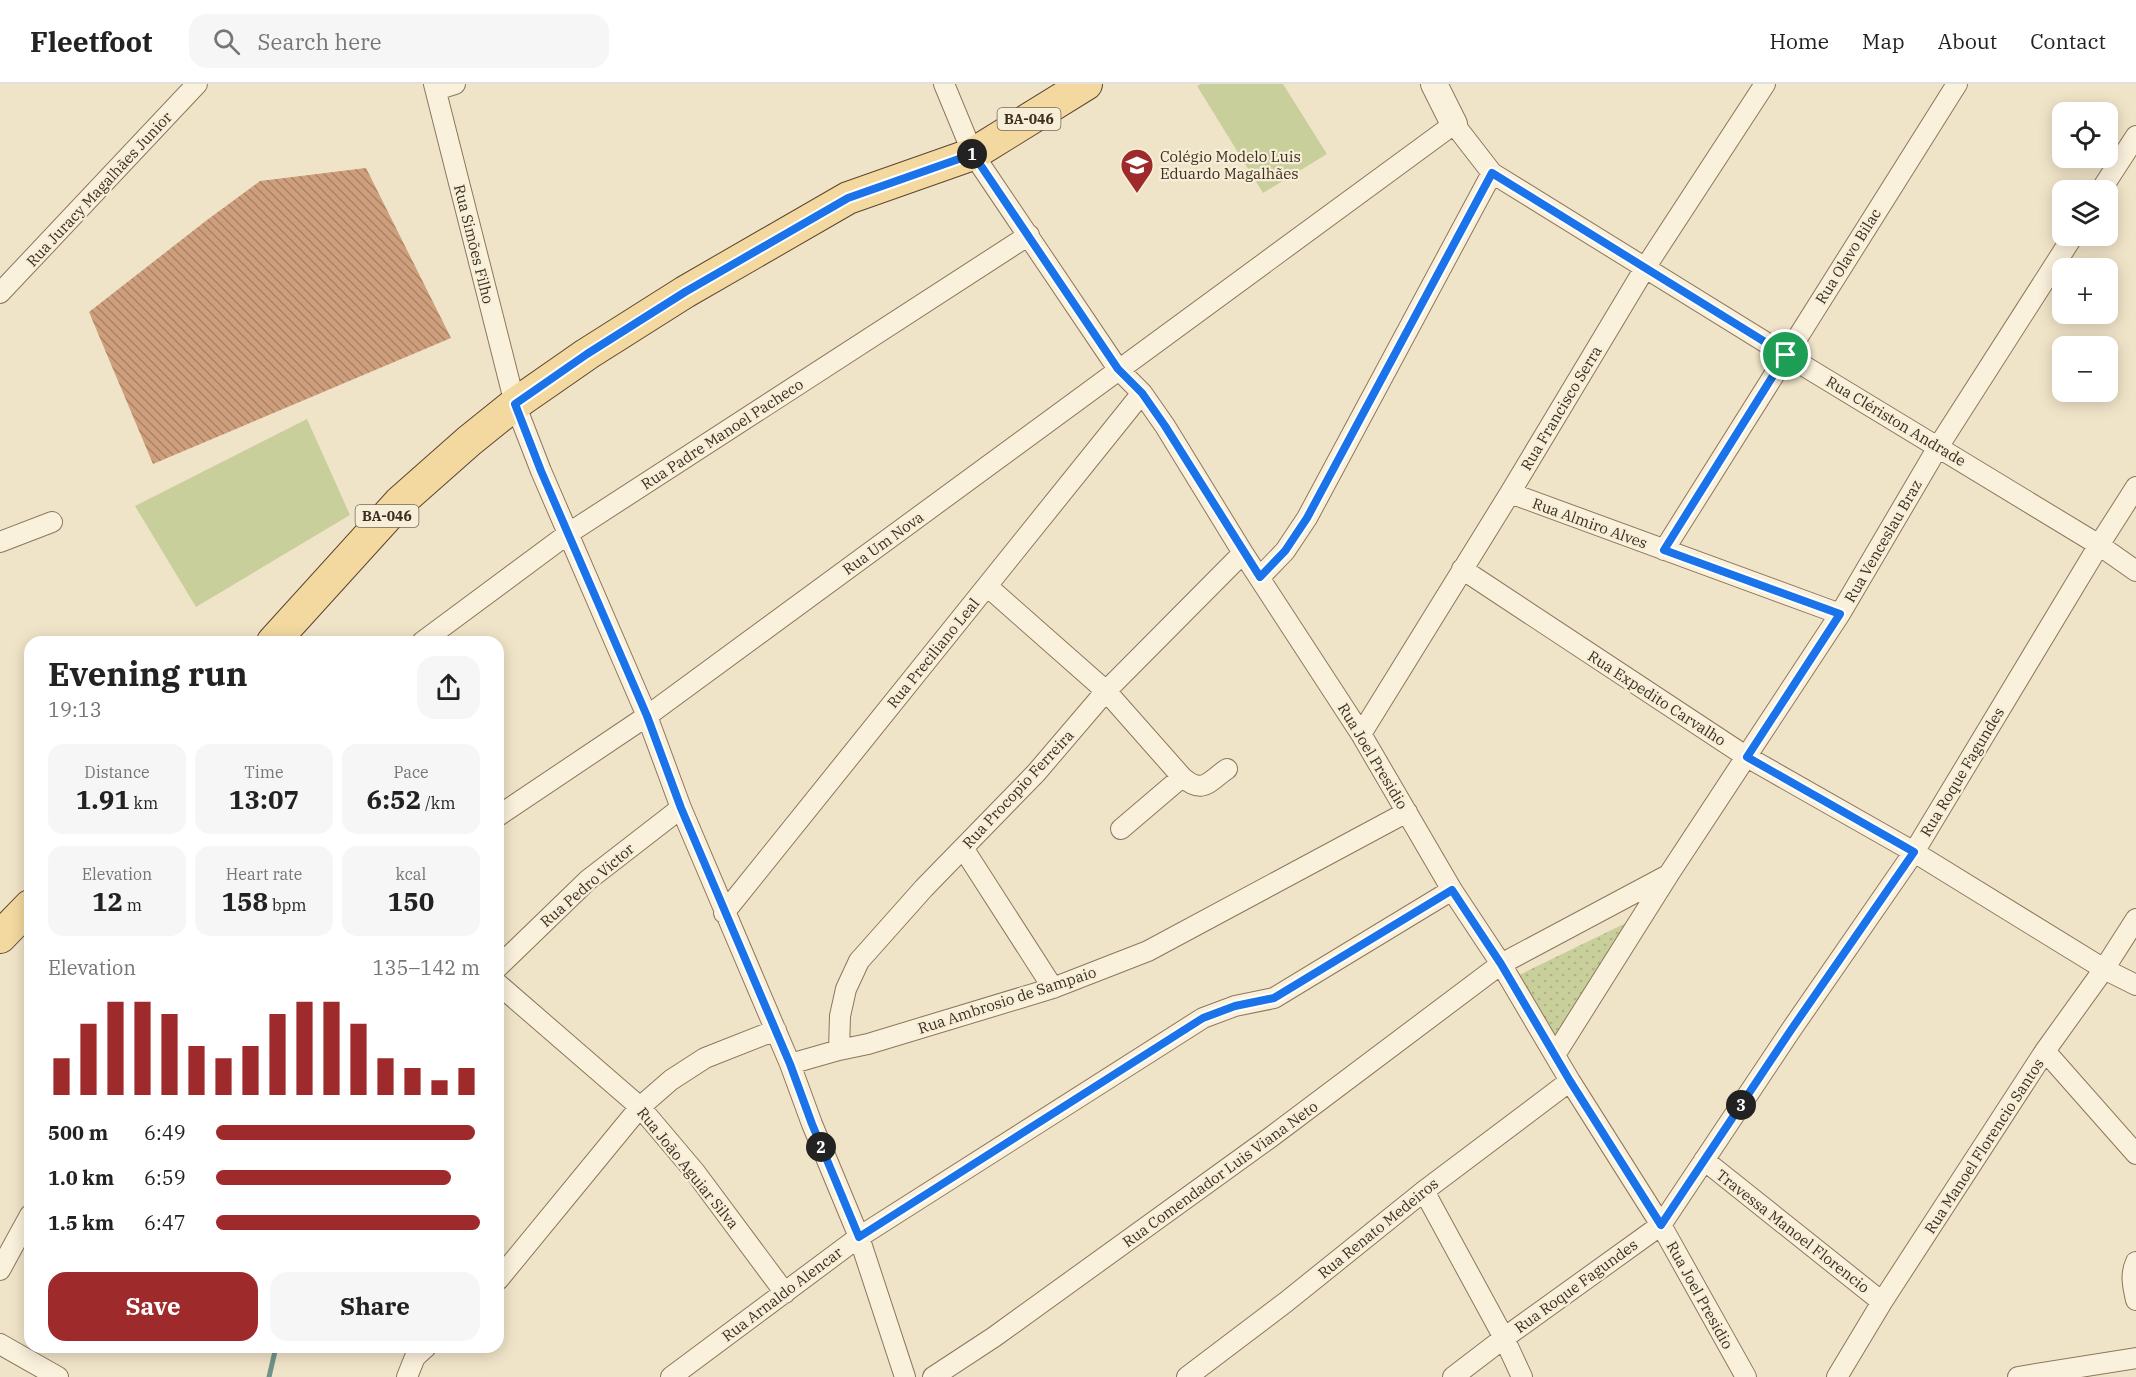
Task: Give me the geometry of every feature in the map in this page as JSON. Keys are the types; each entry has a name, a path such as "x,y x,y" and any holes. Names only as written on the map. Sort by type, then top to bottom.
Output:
{"main road":[{"name":"BA-046","path":"278,636 400,502 515,404 587,354 685,292 848,198 973,154 1086,84"},
{"path":"0,937 24,912"}],"street":[{"name":"Rua Juracy Magalhães Junior","path":"0,293 197,84"},
{"path":"435,87 455,84"},
{"name":"Rua Joel Presidio","path":"944,84 973,154 1118,369 1142,393 1361,734 1452,890 1501,964 1570,1081 1661,1225 1746,1377"},
{"path":"1434,84 1454,124"},
{"name":"Rua Francisco Serra","path":"1361,734 1510,493 1645,268 1765,84"},
{"name":"Rua Olavo Bilac","path":"1664,550 1957,84"},
{"name":"Rua Simões Filho","path":"435,87 515,404 541,471 647,716 681,808 724,913 790,1064 859,1237 904,1377"},
{"name":"Rua Clériston Andrade","path":"1454,124 1492,173 2099,545 2136,571"},
{"name":"Rua Um Nova","path":"504,812 647,716 1454,124"},
{"path":"2107,180 2136,136"},
{"path":"1260,577 1285,551 1307,518 1492,173"},
{"name":"Rua Padre Manoel Pacheco","path":"430,636 569,533 1029,235"},
{"name":"Rua Venceslau Braz","path":"1555,1055 1840,614 1938,447 2067,246"},
{"name":"Rua Preciliano Leal","path":"724,913 1142,393"},
{"name":"Rua Roque Fagundes","path":"1453,1377 1661,1225 1791,1030 1914,852 2136,487"},
{"name":"Rua Almiro Alves","path":"1510,493 1840,614"},
{"path":"0,542 52,522"},
{"name":"Rua Procopio Ferreira","path":"839,1050 840,1016 846,989 859,961 1036,773 1106,690 1244,553"},
{"name":"Rua Expedito Carvalho","path":"1462,569 1747,757 1914,852 2104,969 2136,985"},
{"path":"987,586 1106,690 1182,777 1197,787 1227,769"},
{"path":"1121,829 1182,777"},
{"name":"Rua Pedro Victor","path":"504,961 588,880 681,808"},
{"name":"Rua Ambrosio de Sampaio","path":"790,1064 868,1044 1053,988 1148,951 1407,812"},
{"path":"963,848 1053,988"},
{"name":"Rua Comendador Luis Viana Neto","path":"933,1377 994,1337 1262,1144 1501,964 1670,874"},
{"name":"Rua Arnaldo Alencar","path":"671,1377 859,1237 1203,1018 1235,1006 1274,998 1452,890"},
{"name":"Rua Manoel Florencio Santos","path":"1837,1377 1882,1302 2045,1051 2104,969 2136,919"},
{"name":"Rua João Aguiar Silva","path":"504,989 640,1107 695,1172 785,1293"},
{"path":"504,1273 640,1107 671,1080 705,1058 776,1030"},
{"path":"2045,1051 2136,1154"},
{"name":"Rua Renato Medeiros","path":"1187,1377 1286,1302 1424,1191 1570,1081"},
{"name":"Travessa Manoel Florencio","path":"1704,1160 1882,1302"},
{"path":"1424,1191 1504,1338 1522,1377"},
{"path":"0,1270 24,1226"},
{"path":"2136,1262 2132,1280 2136,1300"},
{"path":"0,1344 58,1377"},
{"path":"407,1377 415,1357 419,1353"},
{"path":"2018,1377 2136,1358"}],"green space":[{"path":"1201,84 1283,84 1327,154 1263,193 1197,86"},
{"path":"307,419 350,515 196,607 135,506"},
{"path":"1630,921 1554,1036 1515,977"}],"building":[{"path":"366,168 451,338 153,464 89,312 260,181"}],"waterway":[{"path":"269,1377 275,1353"}],"place":[{"name":"Colégio Modelo Luis Eduardo Magalhães","path":"1137,194"}],"route":[{"path":"973,154 1118,369 1142,393 1165,426 1260,577 1285,551 1307,518 1492,173 1786,355 1664,550 1840,614 1747,757 1914,852 1791,1030 1661,1225 1570,1081 1501,964 1452,890 1274,998 1235,1006 1203,1018 859,1237 790,1064 724,913 665,769 647,716 541,471 515,404 587,354 685,292 848,198 973,154"}]}
